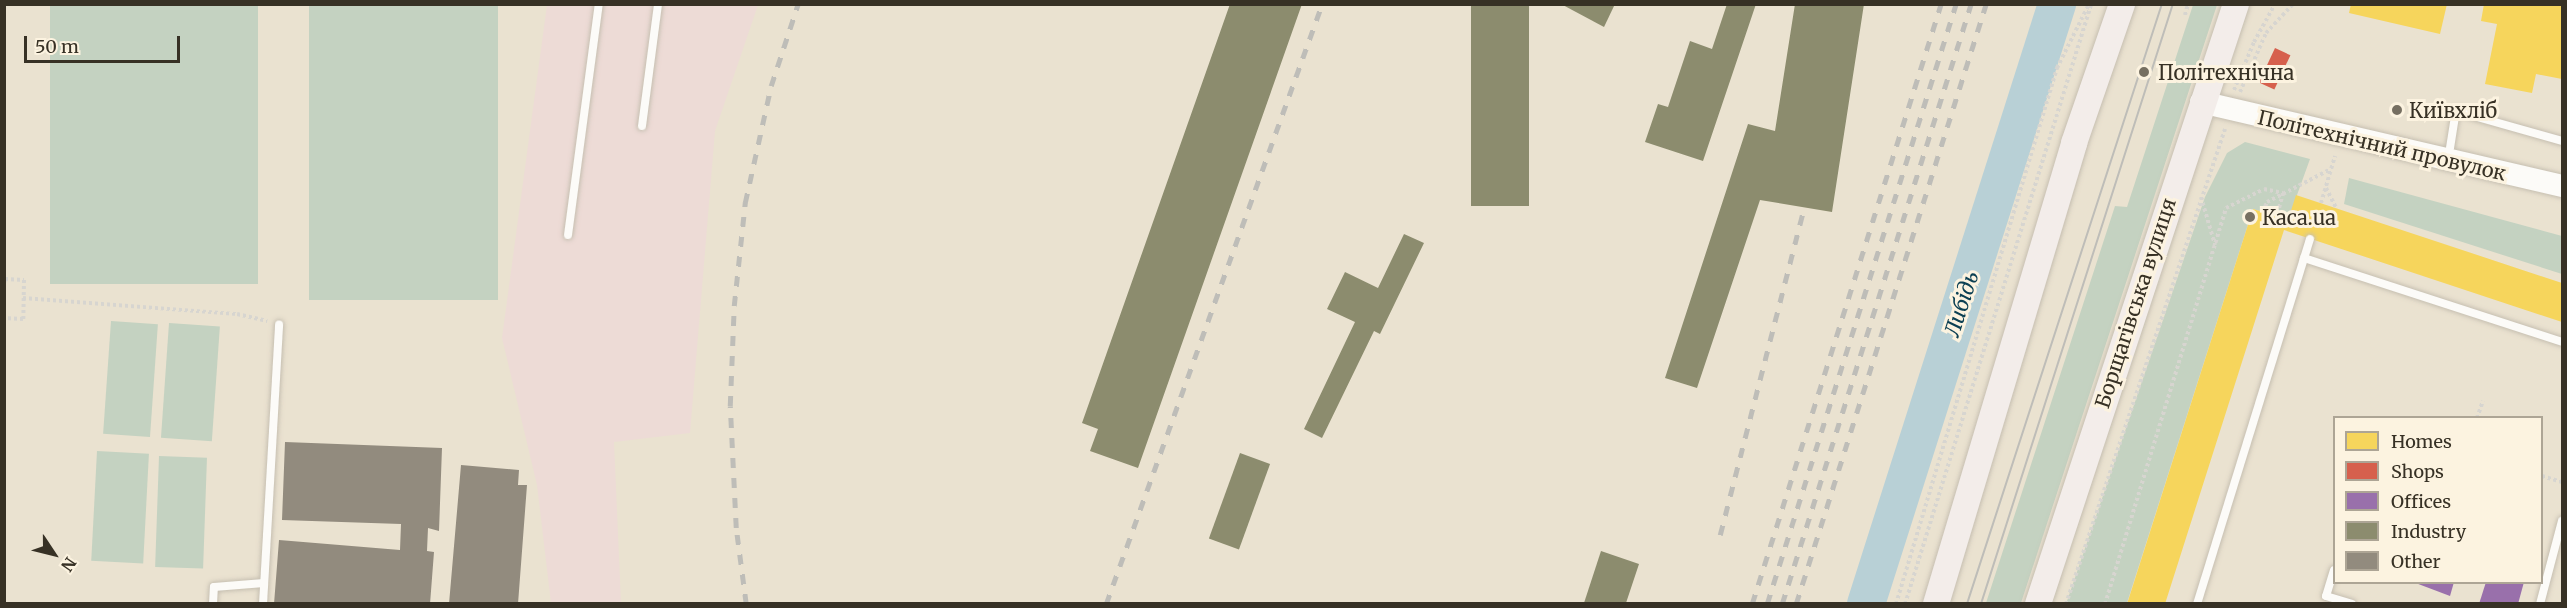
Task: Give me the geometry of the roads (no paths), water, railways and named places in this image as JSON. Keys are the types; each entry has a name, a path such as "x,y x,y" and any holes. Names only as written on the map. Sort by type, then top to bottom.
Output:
{"main road":[{"path":"1936,603 2074,143 2122,4"},
{"name":"Борщагівська вулиця","path":"2038,603 2201,102 2236,4"}],"street":[{"name":"Політехнічний провулок","path":"2201,102 2562,186"}],"lane":[{"path":"568,235 599,4"},
{"path":"642,126 658,4"},
{"path":"2450,148 2456,111 2562,141"},
{"path":"2197,603 2310,239"},
{"path":"2304,258 2562,342"},
{"path":"263,603 279,324"},
{"path":"2540,603 2562,521"},
{"path":"2333,573 2326,596 2352,603"},
{"path":"213,603 214,587 264,583"}],"waterway":[{"name":"Либідь","path":"1866,604 2057,4"}],"tram line":[{"path":"1967,604 2162,4"},
{"path":"1981,604 2173,4"}],"railway":[{"path":"746,604 736,528 730,406 734,306 745,203 771,86 798,4"},
{"path":"1106,604 1322,4"},
{"path":"1752,604 1941,4"},
{"path":"1767,604 1956,4"},
{"path":"1782,604 1971,4"},
{"path":"1796,604 1986,4"},
{"path":"1720,535 1804,207"}],"place":[{"name":"Політехнічна","path":"2144,72"},
{"name":"Київхліб","path":"2397,110"},
{"name":"Каса.ua","path":"2250,217"}]}
